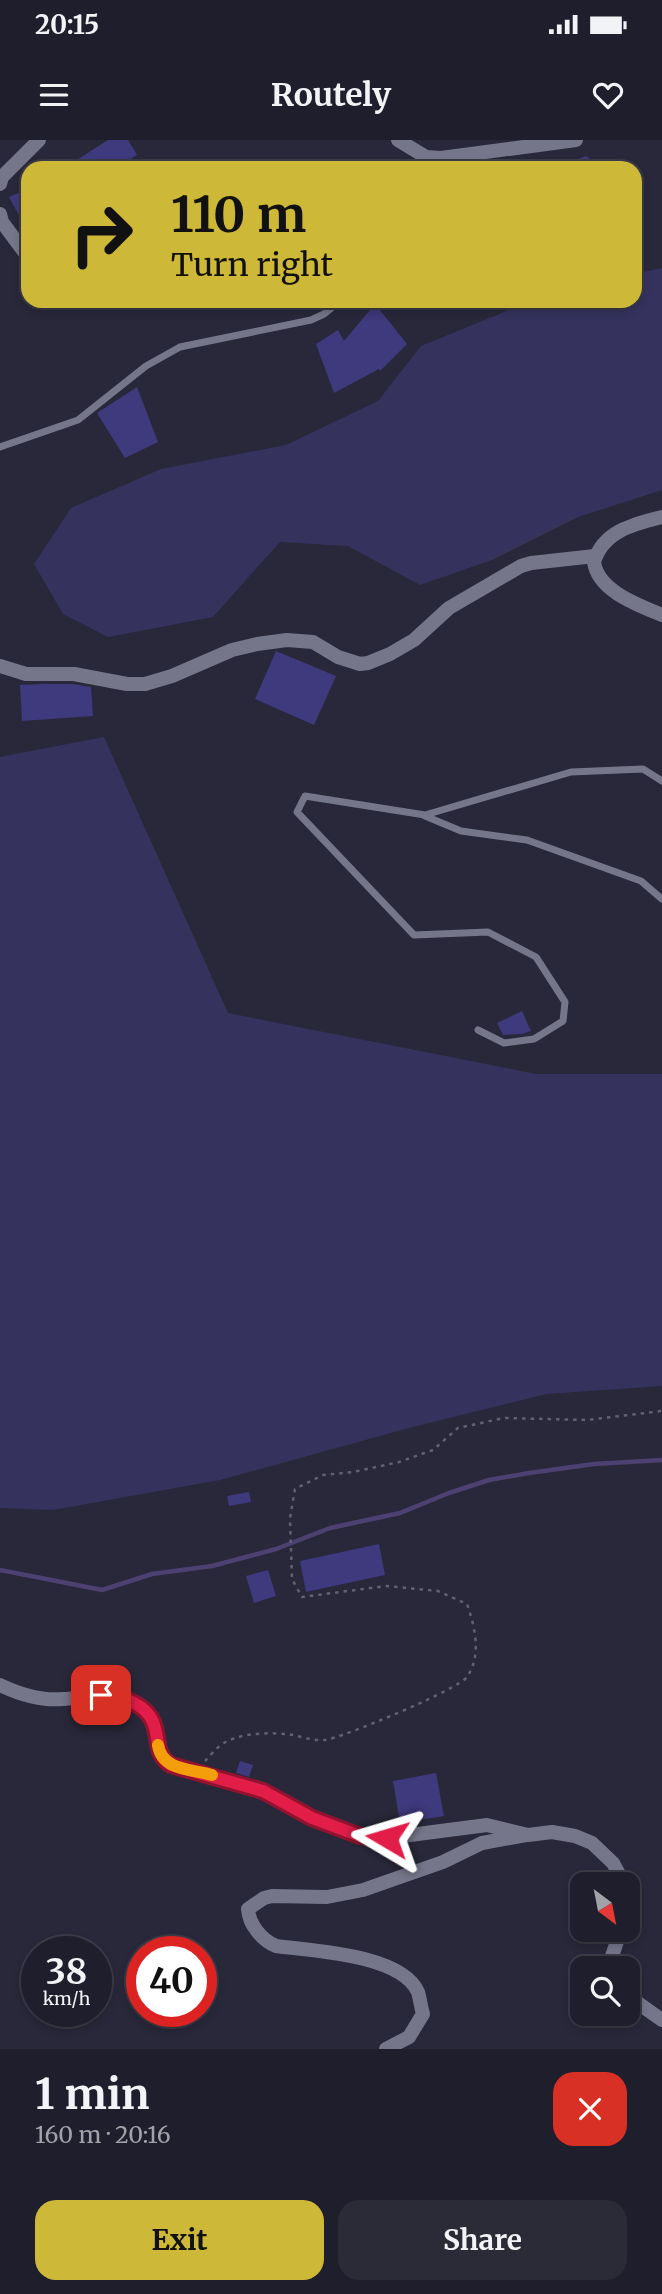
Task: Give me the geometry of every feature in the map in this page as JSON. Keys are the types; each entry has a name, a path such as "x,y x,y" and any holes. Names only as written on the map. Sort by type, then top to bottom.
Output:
{"street":[{"path":"1,180 39,140"},
{"path":"398,140 421,161"},
{"path":"430,161 576,140"},
{"path":"0,214 2,222 21,248"},
{"path":"662,517 621,530 601,544 595,556 594,568 603,582 615,592 662,615"},
{"path":"0,666 26,674 74,674 127,684 145,684 172,676 232,650 287,640 313,642 338,657 360,664 368,663 414,640 449,608 521,566 595,556"},
{"path":"0,1685 28,1696 62,1700 114,1695 133,1703 147,1714 153,1722 160,1755 171,1765 263,1791 312,1818 360,1836 387,1838 487,1825 528,1835"},
{"path":"386,2049 409,2036 423,2014 417,1990 400,1972 363,1957 276,1946 261,1936 249,1916 248,1909 272,1896 327,1897 363,1890 443,1862 482,1843 552,1832 575,1836 592,1843 613,1863 618,1872"},
{"path":"640,2004 662,2020"}],"lane":[{"path":"0,447 78,420 146,366 180,347 310,320 329,308"},
{"path":"425,815 571,772 643,769 662,781"},
{"path":"478,1030 505,1043 534,1039 563,1021 565,1002 536,957 488,932 415,935 297,812 305,796 425,815 461,831 527,840 641,881 662,899"}],"path":[{"path":"195,1771 223,1743 251,1734 288,1734 325,1740 439,1695 467,1678 477,1649 467,1604 438,1591 386,1586 302,1597 292,1579 290,1518 296,1489 323,1475 353,1472 399,1462 433,1450 458,1428 504,1418 587,1420 662,1411"}],"shaded area":[{"path":"662,268 662,490 578,517 492,560 420,585 348,546 280,542 213,617 108,637 63,614 34,564 71,508 161,469 286,445 378,401 421,346 514,308 642,308 642,272"},
{"path":"104,737 228,1013 536,1074 662,1074 662,1386 546,1394 405,1429 220,1480 53,1510 0,1508 0,757"}],"building":[{"path":"108,140 128,140 137,155 127,161 75,161"},
{"path":"586,156 593,161 573,161"},
{"path":"21,192 21,219 9,197"},
{"path":"372,308 378,308 407,344 380,371 379,369 334,393 316,344 338,330 344,341"},
{"path":"137,387 158,442 125,458 97,413"},
{"path":"276,651 336,676 314,725 255,699"},
{"path":"20,685 91,687 93,716 22,721"},
{"path":"522,1011 531,1031 503,1035 497,1023"},
{"path":"249,1492 251,1502 229,1506 227,1496"},
{"path":"379,1544 385,1575 306,1592 300,1561"},
{"path":"268,1570 276,1596 254,1603 246,1576"},
{"path":"240,1761 253,1765 249,1777 236,1773"},
{"path":"436,1773 444,1816 400,1823 393,1781"}],"waterway":[{"path":"0,1570 102,1590 152,1574 212,1566 276,1549 330,1528 400,1513 489,1480 594,1464 662,1460"}],"slow traffic":[{"path":"158,1745 160,1755 171,1765 212,1775"}],"route":[{"path":"101,1695 114,1695 133,1703 147,1714 153,1722 160,1755 171,1765 263,1791 312,1818 360,1836 387,1838"}]}
